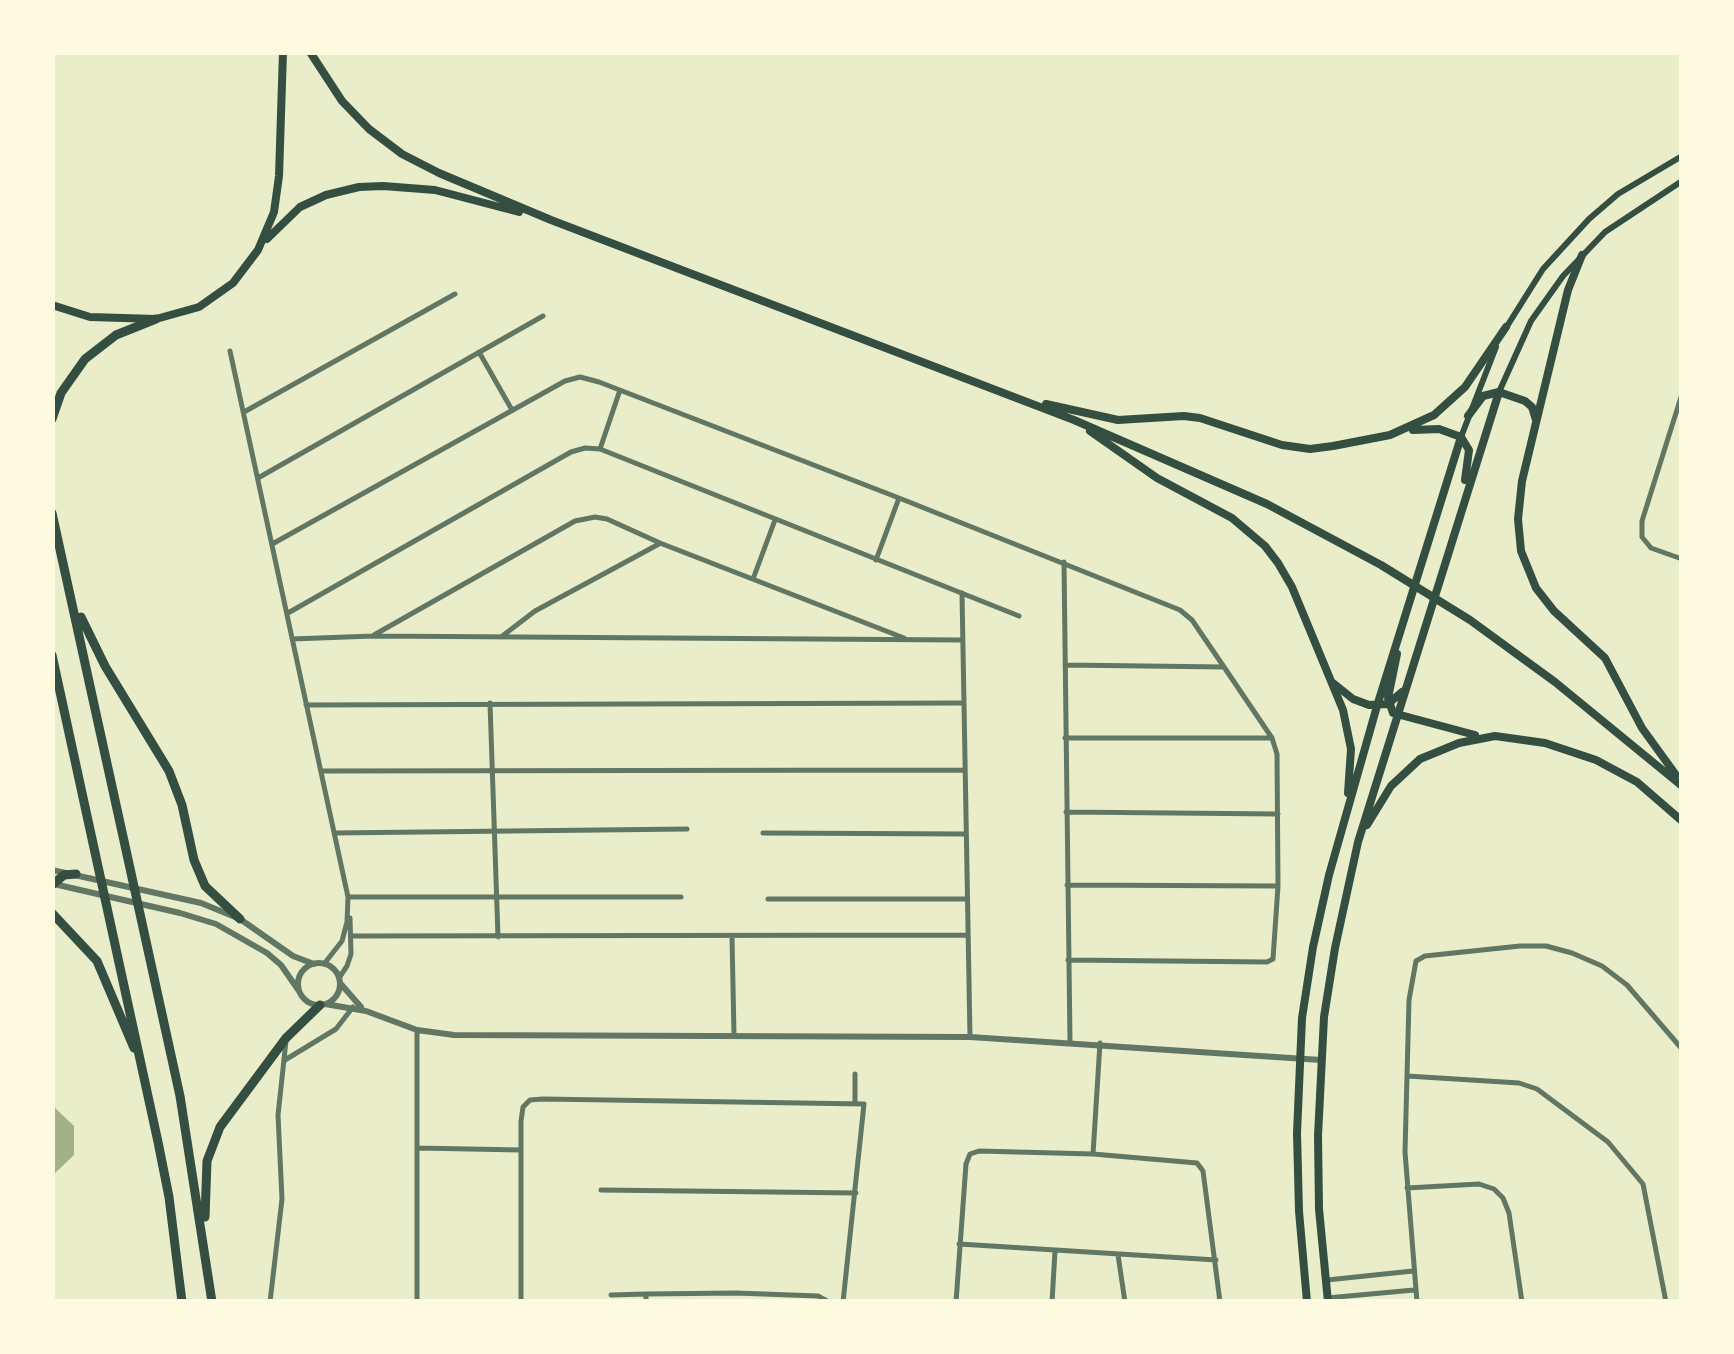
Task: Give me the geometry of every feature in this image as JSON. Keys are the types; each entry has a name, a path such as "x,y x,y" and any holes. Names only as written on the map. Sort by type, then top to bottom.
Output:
{"highway":[{"path":"52,419 61,393 85,359 116,335 156,319"},
{"path":"52,514 184,1114 212,1302"},
{"path":"72,594 104,666 170,770 199,875 211,895 240,919"},
{"path":"52,656 146,1078 169,1197 182,1302"},
{"path":"53,880 76,874"},
{"path":"53,880 69,887"},
{"path":"53,913 97,961 146,1078"},
{"path":"206,1259 204,1198 210,1149 226,1117 286,1038 322,1004"}],"main road":[{"path":"258,250 277,196 283,52"},
{"path":"310,52 342,101 402,154 551,220 1074,420 1268,504 1381,565 1470,620 1682,784"},
{"path":"1400,432 1451,402 1543,269 1589,218 1618,194 1682,156"},
{"path":"1328,1300 1318,1209 1321,1060 1335,948 1358,842 1458,518 1500,392 1531,321 1582,255 1629,213 1682,181"},
{"path":"52,305 90,317 156,319 199,306 234,283 258,250 300,207 326,195 359,188 435,190 551,220"},
{"path":"1582,255 1568,290 1537,424 1519,503 1518,534 1525,564 1544,599 1595,646 1615,671 1642,728 1682,784"},
{"path":"1307,1302 1298,1211 1299,1060 1313,947 1401,626 1468,416 1506,327"},
{"path":"1468,416 1484,396 1500,392 1529,404 1537,424"},
{"path":"1008,394 1104,419 1200,418 1295,448 1333,446 1439,428 1461,436 1470,457 1458,518"},
{"path":"1074,420 1157,478 1232,518 1265,546 1292,587 1342,710 1351,749 1342,830"},
{"path":"1397,640 1388,704 1396,715 1480,736 1518,737 1596,760 1637,782 1682,821"},
{"path":"1330,680 1353,699 1378,706 1388,704 1405,687"},
{"path":"1358,842 1380,800 1403,773 1440,749 1480,736"}],"street":[{"path":"244,412 455,294"},
{"path":"258,478 543,316"},
{"path":"230,351 348,897 352,936 347,966 337,993 322,1004"},
{"path":"479,352 512,410"},
{"path":"274,543 565,381 580,378 900,498 1180,610 1192,620 1224,666 1272,738 1277,754 1275,953 1268,962 1068,960"},
{"path":"600,449 620,390"},
{"path":"1682,394 1642,521 1642,538 1651,548 1682,559"},
{"path":"288,613 571,452 585,448 600,449 1020,616"},
{"path":"876,560 900,498"},
{"path":"373,636 585,517 607,519 906,639"},
{"path":"753,579 775,520"},
{"path":"498,639 535,611 660,543"},
{"path":"1064,562 1070,1042"},
{"path":"962,594 970,1036"},
{"path":"292,639 373,636 960,640"},
{"path":"1065,665 1224,666"},
{"path":"490,703 498,938"},
{"path":"306,704 962,703"},
{"path":"1065,738 1272,738"},
{"path":"321,771 963,770"},
{"path":"1066,812 1278,814"},
{"path":"334,832 687,829"},
{"path":"763,833 965,834"},
{"path":"76,874 179,897 240,919 293,956 336,971 347,995 366,1011"},
{"path":"1067,885 1278,886"},
{"path":"69,887 216,924 267,953 309,1002 366,1011 417,1030 454,1036 970,1036 1321,1060"},
{"path":"348,897 682,897"},
{"path":"768,899 966,899"},
{"path":"300,991 302,971 319,964 342,941 348,910"},
{"path":"352,936 967,934"},
{"path":"732,937 734,1036"},
{"path":"1417,1302 1407,1188 1406,1076 1409,1000 1416,961 1424,956 1480,948 1546,946 1572,953 1602,966 1628,985 1682,1049"},
{"path":"284,1061 336,1029 352,1008"},
{"path":"417,1030 417,1302"},
{"path":"270,1302 282,1199 278,1114 286,1038"},
{"path":"1093,1154 1100,1043"},
{"path":"855,1074 855,1102"},
{"path":"1406,1076 1519,1083 1537,1088 1608,1142 1643,1184 1666,1302"},
{"path":"522,1302 521,1150 523,1107 530,1100 864,1104 844,1302"},
{"path":"417,1148 521,1150"},
{"path":"956,1302 966,1164 970,1154 980,1151 1093,1154 1197,1163 1203,1170 1220,1302"},
{"path":"1407,1188 1479,1184 1494,1189 1509,1213 1522,1302"},
{"path":"601,1190 856,1193"},
{"path":"959,1244 1216,1260"},
{"path":"1052,1302 1054,1251"},
{"path":"1118,1255 1126,1302"},
{"path":"1326,1280 1414,1271"},
{"path":"1328,1300 1415,1290"},
{"path":"736,1293 736,1302"},
{"path":"611,1295 646,1298 736,1293 818,1296 829,1302"}],"shaded area":[{"path":"53,1106 74,1126 74,1155 53,1175"}]}
